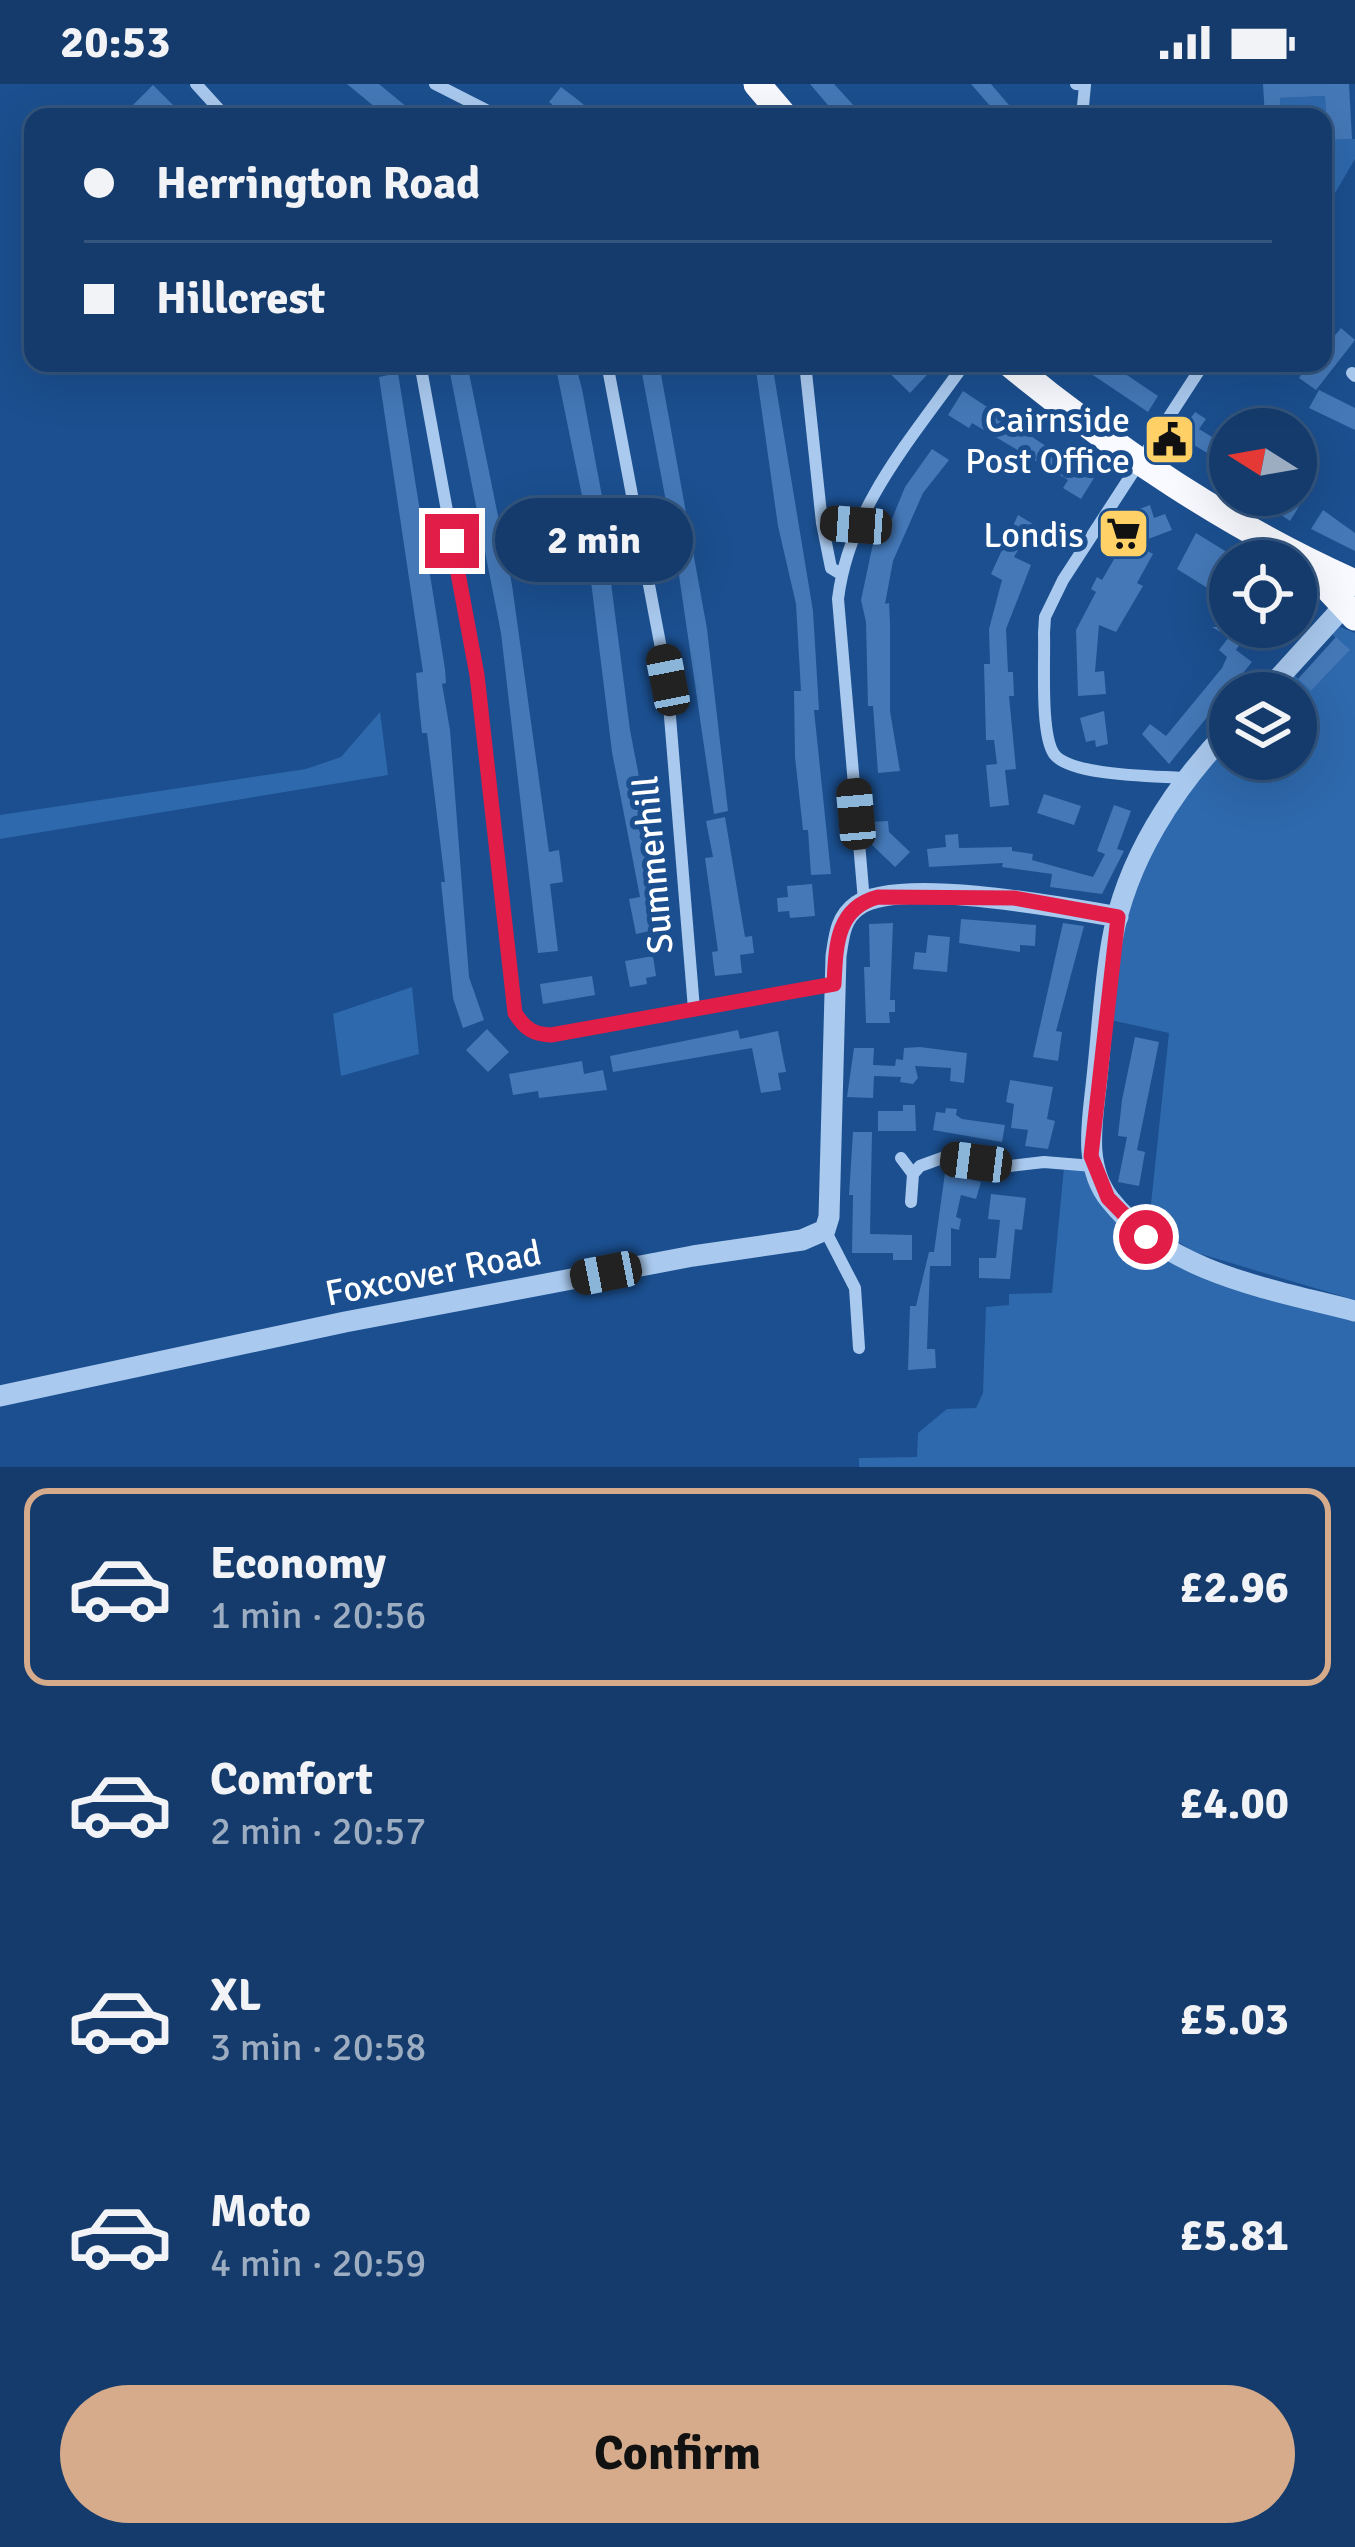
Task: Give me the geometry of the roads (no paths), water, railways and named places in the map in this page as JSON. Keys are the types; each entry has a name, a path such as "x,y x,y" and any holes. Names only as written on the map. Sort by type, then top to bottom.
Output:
{"highway":[{"path":"757,84 777,108"},
{"path":"1021,372 1139,458 1300,558 1353,600"}],"street":[{"path":"196,84 218,108"},
{"path":"436,84 483,108"},
{"path":"422,372 477,675 515,1013 523,1027 536,1034 834,984"},
{"name":"Summerhill","path":"609,372 668,680 694,1009"},
{"path":"806,372 822,523 831,568 841,574"},
{"path":"864,901 838,599 841,574 856,525 959,372"},
{"path":"1182,778 1076,768 1056,757 1048,740 1045,617 1139,458 1198,372"},
{"path":"822,523 856,525"},
{"path":"1285,672 1353,600"},
{"path":"1209,750 1182,778 1149,838 1118,917 1093,1115 1093,1166 1108,1198 1146,1237 1170,1251 1237,1279 1355,1311"},
{"path":"859,1348 856,1288 825,1230 830,1217 834,984 844,920 864,901 901,895 1014,898 1118,917"},
{"path":"911,1202 913,1174 943,1157 1010,1166 1044,1162 1093,1166"},
{"path":"901,1158 913,1174"},
{"name":"Foxcover Road","path":"0,1396 391,1313 802,1240 825,1230"}],"place":[{"name":"Cairnside Post Office","path":"1169,440"},
{"name":"Londis","path":"1123,534"}]}
